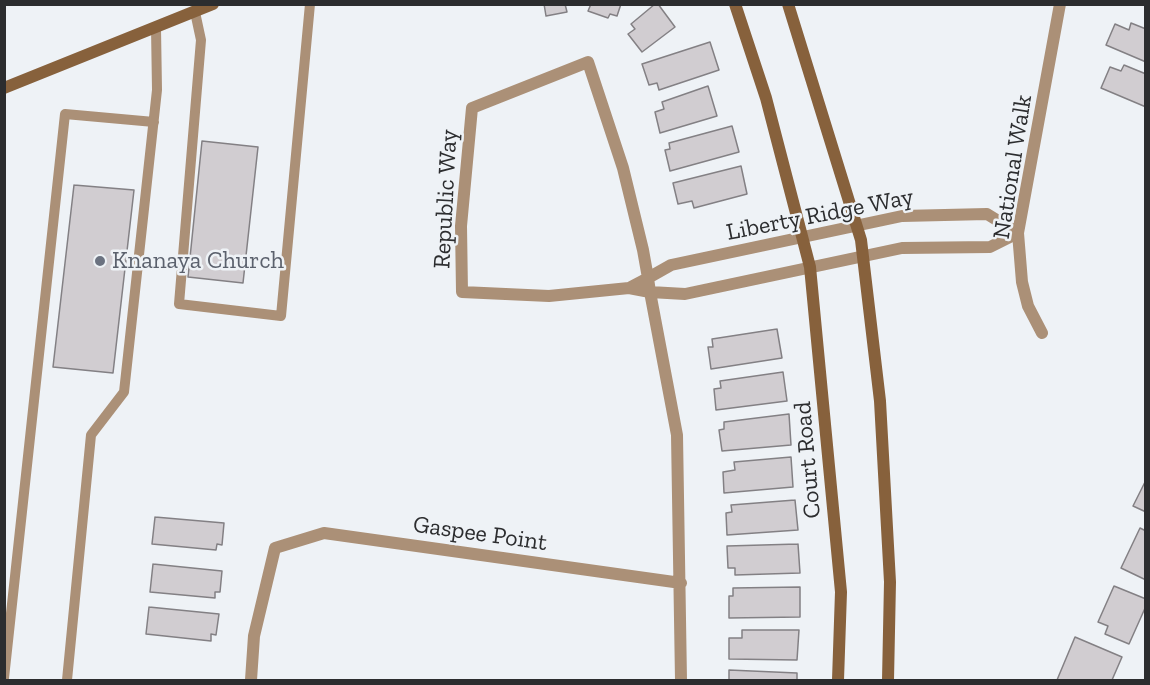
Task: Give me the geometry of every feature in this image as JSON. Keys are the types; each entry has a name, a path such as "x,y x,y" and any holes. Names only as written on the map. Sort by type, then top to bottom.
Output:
{"main road":[{"path":"4,88 213,4"},
{"name":"Court Road","path":"735,4 766,98 810,267 841,592 838,681"},
{"path":"788,4 861,240 880,401 890,582 888,681"}],"street":[{"name":"National Walk","path":"1042,333 1028,306 1022,282 1018,233 1060,4"},
{"name":"Republic Way","path":"629,288 549,296 462,292 460,226 472,108 588,62 623,168 648,278"},
{"name":"Liberty Ridge Way","path":"629,288 671,265 902,216 987,214 1018,233"},
{"name":"Liberty Ridge Way","path":"629,288 685,294 902,248 990,247 1018,233"},
{"path":"648,278 677,435 681,681"},
{"name":"Gaspee Point","path":"251,681 254,636 275,548 324,533 681,583"}],"lane":[{"path":"195,12 201,40 179,304 281,316 310,4"},
{"path":"67,681 91,435 124,392 158,90 156,28"},
{"path":"4,678 65,114 154,122"}],"building":[{"path":"544,4 565,4 567,12 546,16"},
{"path":"591,4 621,4 617,16 610,14 608,18 588,11"},
{"path":"658,4 675,27 642,52 628,34 635,29 631,24"},
{"path":"1131,23 1146,29 1146,62 1106,45 1115,24 1129,30"},
{"path":"710,42 719,70 659,90 657,83 649,85 642,64"},
{"path":"1124,65 1146,74 1146,107 1101,88 1110,67 1121,71"},
{"path":"708,86 717,116 660,133 655,112 664,109 662,102"},
{"path":"732,126 739,152 670,171 665,150 670,149 669,143"},
{"path":"202,141 258,147 243,283 188,277"},
{"path":"741,166 747,194 694,208 692,201 678,204 673,183"},
{"path":"74,185 134,190 113,373 53,367"},
{"path":"777,329 782,358 711,369 708,347 713,347 712,339"},
{"path":"783,372 787,401 716,410 714,389 721,388 720,381"},
{"path":"789,414 791,445 722,451 719,430 724,429 724,422"},
{"path":"791,457 793,487 724,493 723,472 735,470 734,462"},
{"path":"1146,480 1146,512 1133,506"},
{"path":"795,500 798,530 727,535 726,513 732,512 731,505"},
{"path":"155,517 224,523 222,545 217,544 216,550 152,544"},
{"path":"1140,528 1146,531 1146,580 1121,568"},
{"path":"798,544 800,573 735,575 735,568 728,568 727,546"},
{"path":"153,564 222,571 220,592 215,592 215,598 150,592"},
{"path":"1114,586 1146,599 1146,606 1129,644 1105,634 1108,626 1098,622"},
{"path":"800,587 800,617 729,618 729,596 733,596 733,588"},
{"path":"149,607 219,614 216,635 211,634 211,641 146,634"},
{"path":"742,630 799,630 797,660 729,659 729,638 742,638"},
{"path":"1075,637 1122,657 1112,680 1057,680"},
{"path":"729,670 797,673 797,680 729,680"}],"place":[{"name":"Knanaya Church","path":"100,261"}]}
